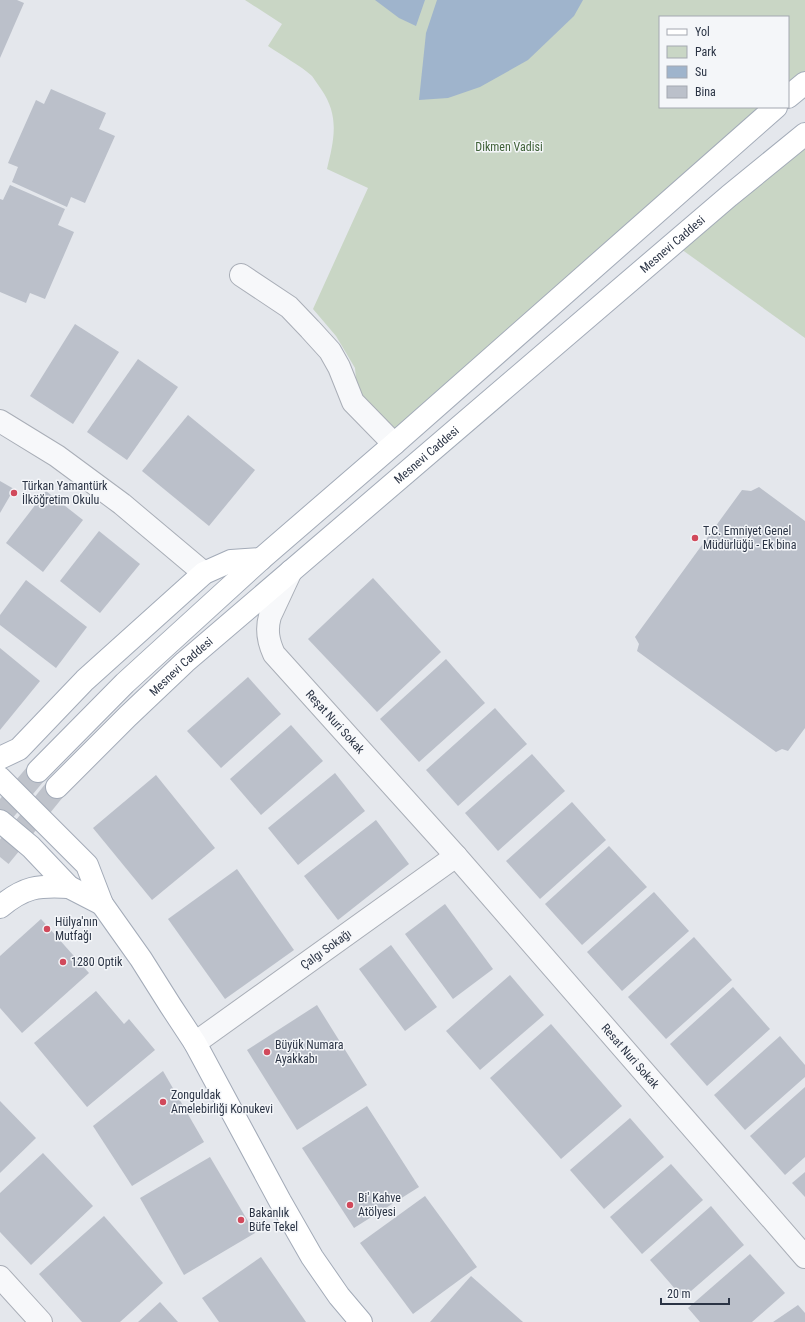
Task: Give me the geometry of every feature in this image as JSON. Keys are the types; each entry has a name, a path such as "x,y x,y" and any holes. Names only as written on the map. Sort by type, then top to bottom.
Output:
{"main road":[{"path":"789,96 805,83"},
{"path":"38,771 125,683 261,559 394,444 775,108"},
{"name":"Mesnevi Caddesi","path":"57,787 185,662 443,443 729,196 805,134"},
{"path":"9,753 85,680 204,573 231,561 261,559"},
{"path":"0,778 88,865 102,904 141,959 196,1043 280,1201 312,1257 339,1296 361,1322"},
{"path":"0,821 30,847 68,887 102,904"},
{"path":"0,907 9,899 29,888 47,885 68,887"}],"street":[{"path":"241,275 289,307 315,334 330,351 339,367 352,402 394,444"},
{"path":"0,421 57,456 116,500 204,573"},
{"name":"Reşat Nuri Sokak","path":"291,571 268,623 268,640 274,654 456,856"},
{"name":"Çalgı Sokağı","path":"196,1043 456,856"},
{"name":"Resat Nuri Sokak","path":"456,856 805,1257"},
{"path":"0,1277 41,1322"}],"green space":[{"name":"Dikmen Vadisi","path":"245,0 805,0 805,83 789,96 789,16 659,16 659,108 775,108 394,444 357,390 355,368 336,336 313,309 368,188 327,169 332,148 334,128 331,109 327,99 312,76 297,64 268,46 282,24"},
{"path":"805,134 805,338 674,244"}],"water":[{"path":"375,0 425,0 416,26 399,18"},
{"path":"437,0 583,0 574,16 528,60 480,87 448,98 419,100 426,33"}],"building":[{"path":"0,0 17,0 24,3 0,58"},
{"path":"51,89 106,113 99,129 115,136 85,203 71,197 67,207 12,182 18,167 8,163 36,100 44,104"},
{"path":"10,185 65,209 58,225 74,232 45,299 30,293 26,303 0,292 0,199 3,200"},
{"path":"75,324 119,352 73,424 30,396"},
{"path":"138,359 178,387 127,460 87,432"},
{"path":"188,415 255,470 209,526 142,471"},
{"path":"0,481 14,489 0,513"},
{"path":"759,487 805,521 805,728 788,751 782,749 776,752 637,651 639,644 635,637 742,490 751,491"},
{"path":"46,491 83,520 43,572 6,543"},
{"path":"99,531 140,564 100,613 60,581"},
{"path":"373,578 441,652 377,712 308,639"},
{"path":"26,580 87,627 56,668 0,625 0,615"},
{"path":"0,648 40,681 0,730"},
{"path":"446,659 485,703 419,762 380,719"},
{"path":"248,677 281,714 221,768 187,731"},
{"path":"495,708 527,744 458,806 426,770"},
{"path":"291,725 323,761 261,815 230,779"},
{"path":"532,754 565,791 498,851 465,813"},
{"path":"335,773 365,811 298,865 268,828"},
{"path":"156,775 215,848 152,900 93,828"},
{"path":"572,802 606,840 540,899 506,861"},
{"path":"376,820 409,864 338,920 304,876"},
{"path":"609,846 647,887 582,945 545,904"},
{"path":"237,869 294,950 225,999 168,919"},
{"path":"654,892 689,931 622,991 587,952"},
{"path":"445,904 493,969 453,999 405,934"},
{"path":"41,919 89,973 22,1033 0,1008 0,956"},
{"path":"694,937 732,980 666,1039 628,997"},
{"path":"391,945 437,1007 405,1031 359,969"},
{"path":"510,975 544,1015 480,1070 446,1031"},
{"path":"733,987 770,1029 707,1086 670,1044"},
{"path":"96,991 124,1024 129,1019 155,1050 87,1107 34,1043"},
{"path":"317,1005 367,1085 297,1130 247,1050"},
{"path":"551,1024 622,1106 561,1159 490,1078"},
{"path":"780,1036 805,1065 805,1077 745,1130 714,1095"},
{"path":"163,1071 204,1142 132,1186 93,1126"},
{"path":"805,1087 805,1157 785,1175 750,1136"},
{"path":"0,1101 36,1138 0,1173"},
{"path":"367,1106 419,1187 354,1228 302,1148"},
{"path":"630,1118 664,1157 604,1209 570,1170"},
{"path":"43,1153 93,1206 31,1265 0,1232 0,1193"},
{"path":"210,1157 255,1233 184,1275 140,1198"},
{"path":"671,1164 703,1200 642,1254 610,1217"},
{"path":"805,1172 805,1197 792,1183"},
{"path":"425,1196 477,1267 413,1314 360,1243"},
{"path":"711,1206 744,1245 683,1298 650,1260"},
{"path":"104,1216 163,1283 120,1322 82,1322 39,1274"},
{"path":"750,1254 785,1293 752,1322 700,1322 688,1308"},
{"path":"261,1257 306,1322 219,1322 202,1298"},
{"path":"471,1276 523,1322 430,1322"},
{"path":"160,1302 178,1322 138,1322"},
{"path":"798,1305 805,1313 805,1322 773,1322"}],"tunnel":[{"path":"0,816 38,771"},
{"path":"0,857 57,787"}],"place":[{"name":"Türkan Yamantürk İlköğretim Okulu","path":"14,493"},
{"name":"T.C. Emniyet Genel Müdürlüğü - Ek bina","path":"695,538"},
{"name":"Hülya'nın Mutfağı","path":"47,929"},
{"name":"1280 Optik","path":"63,962"},
{"name":"Büyük Numara Ayakkabı","path":"267,1052"},
{"name":"Zonguldak Amelebirliği Konukevi","path":"163,1102"},
{"name":"Bi' Kahve Atölyesi","path":"350,1205"},
{"name":"Bakanlık Büfe Tekel","path":"241,1220"}]}
